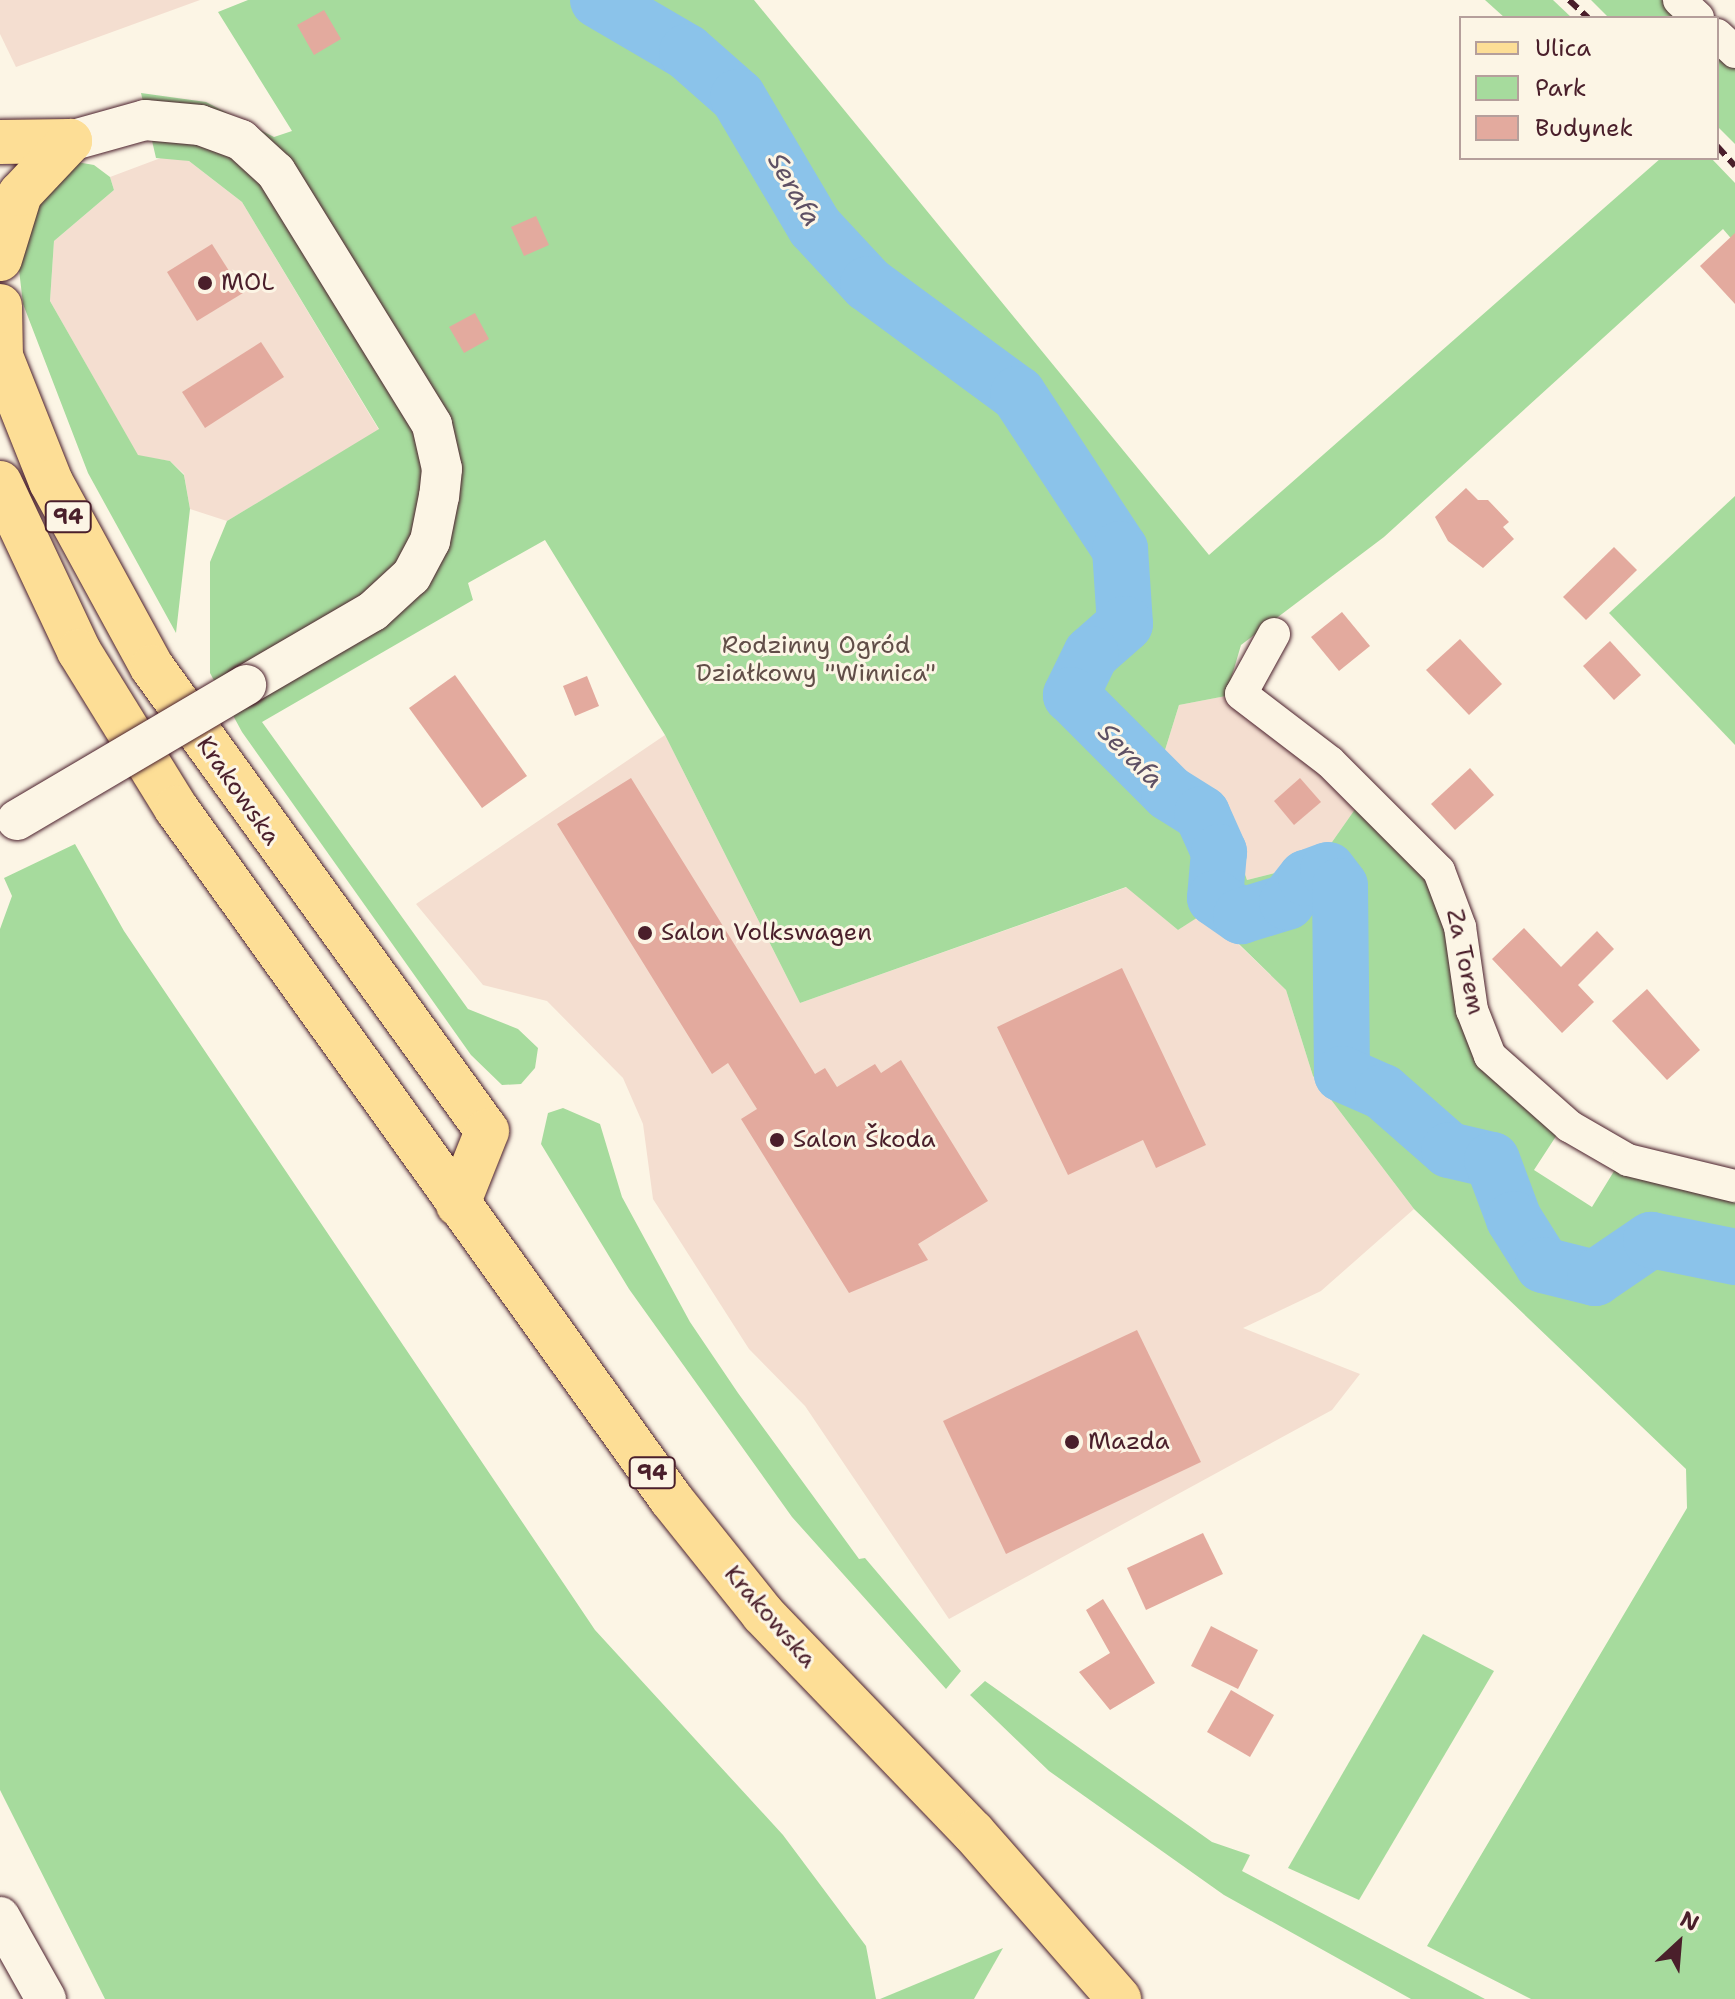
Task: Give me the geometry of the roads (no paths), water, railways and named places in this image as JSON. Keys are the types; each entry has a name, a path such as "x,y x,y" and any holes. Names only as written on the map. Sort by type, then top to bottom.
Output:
{"main road":[{"path":"0,142 70,141"},
{"path":"0,259 20,194 70,141"},
{"path":"0,306 1,355"},
{"name":"Krakowska","path":"1,355 51,482 152,667 487,1131 458,1204"},
{"name":"Krakowska","path":"0,483 107,700 214,863 671,1499 763,1614 973,1832 1119,1999"}],"street":[{"path":"1679,0 1696,16"},
{"path":"1719,37 1735,52"},
{"path":"8,825 373,611 411,576 430,541 442,469 432,425 276,172 241,140 200,125 145,120 70,141"},
{"name":"Za Torem","path":"1274,634 1241,694 1330,762 1439,871 1460,927 1472,1010 1490,1056 1569,1126 1628,1160 1735,1186"},
{"path":"0,1917 46,1999"}],"waterway":[{"name":"Serafa","path":"598,0 687,52 738,97 815,227 868,284 1018,394 1120,549 1125,624 1091,654 1071,695 1169,793 1202,814 1219,852 1215,898 1241,916 1287,902 1306,878 1328,870 1340,886 1342,1074 1383,1092 1449,1150 1492,1160 1514,1219 1543,1265 1595,1278 1651,1240 1735,1257"}],"railway":[{"path":"1569,0 1586,16"},
{"path":"1719,148 1735,166"}],"place":[{"name":"MOL","path":"205,283"},
{"name":"Salon Volkswagen","path":"645,933"},
{"name":"Salon Škoda","path":"777,1140"},
{"name":"Mazda","path":"1072,1442"}],"park label":[{"name":"Rodzinny Ogród Działkowy \"Winnica\"","path":"816,660"}]}
